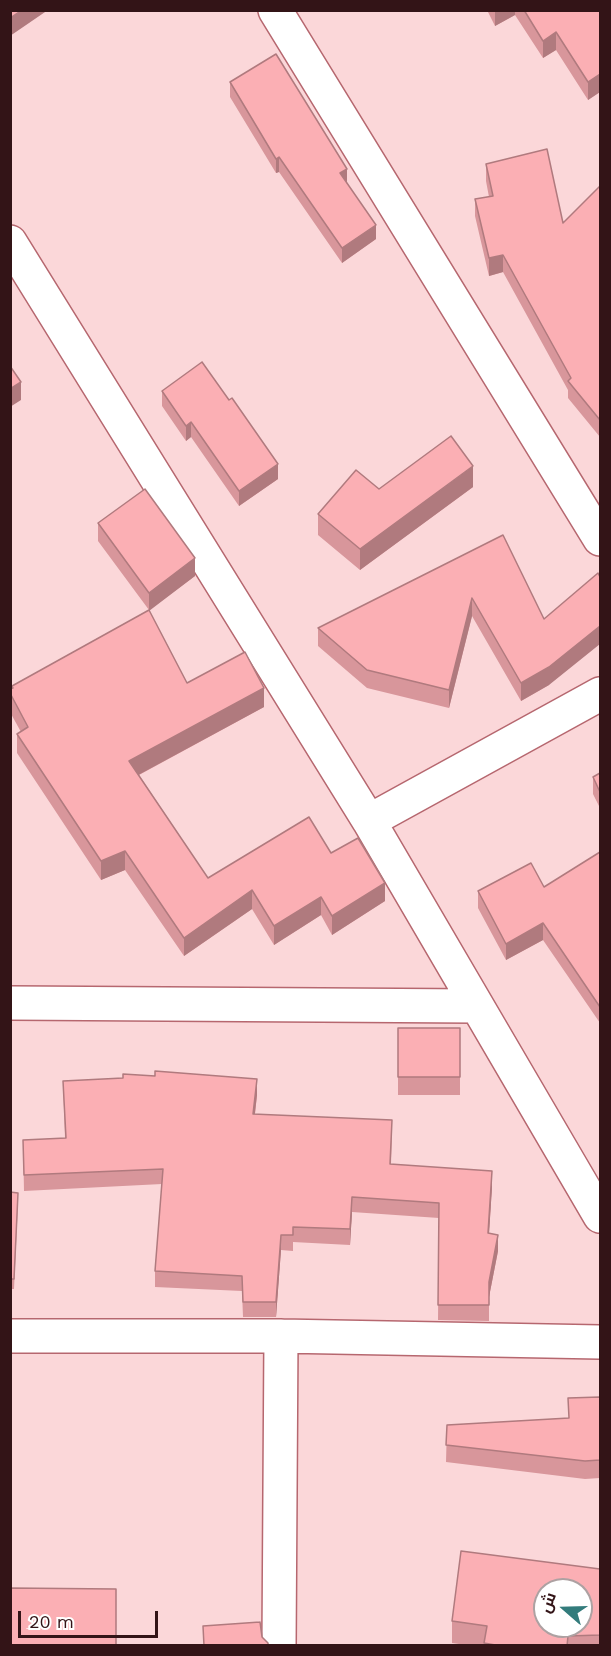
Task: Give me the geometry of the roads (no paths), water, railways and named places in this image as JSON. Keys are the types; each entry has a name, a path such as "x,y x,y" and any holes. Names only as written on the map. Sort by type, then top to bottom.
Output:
{"street":[{"path":"275,10 600,539"},
{"path":"10,242 369,821 600,1216"},
{"path":"369,821 600,694"},
{"path":"13,998 476,1006"},
{"path":"10,1336 281,1336 600,1342"},
{"path":"279,1646 281,1336"}]}
